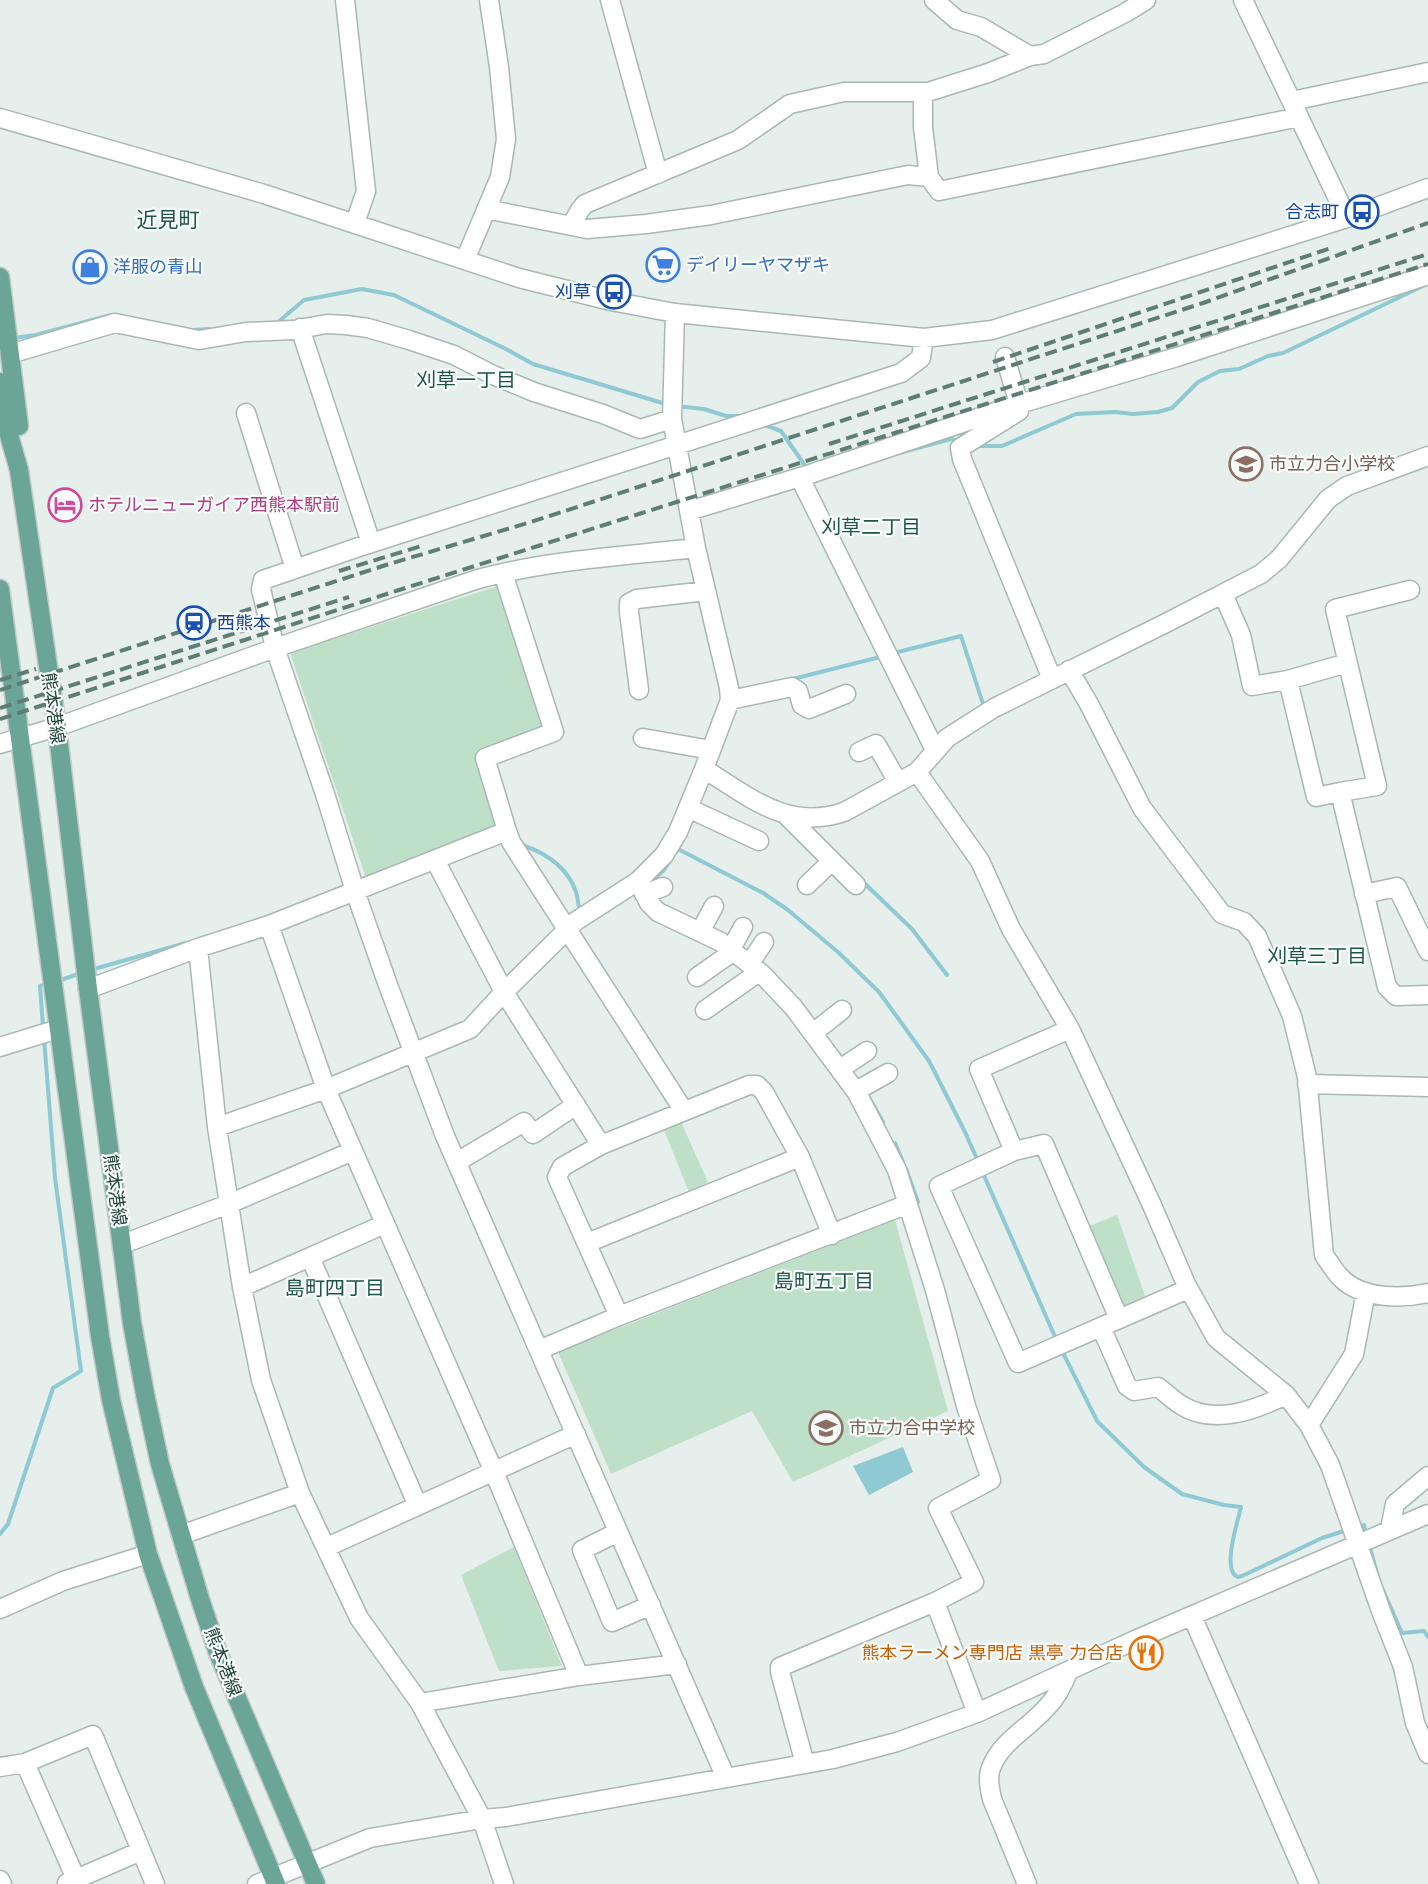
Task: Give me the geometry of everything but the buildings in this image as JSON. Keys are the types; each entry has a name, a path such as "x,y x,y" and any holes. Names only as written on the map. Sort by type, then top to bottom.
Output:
{"main road":[{"name":"熊本港線","path":"0,277 21,436 19,470"},
{"name":"熊本港線","path":"0,382 9,435 19,470 57,728 88,989 132,1323 145,1394 160,1464 218,1653 316,1884"},
{"name":"熊本港線","path":"0,589 5,665 19,739 100,1336 111,1400 148,1554 194,1687 269,1882"}],"street":[{"path":"345,0 366,191 355,224"},
{"path":"465,260 500,177 506,139 500,68 489,0"},
{"path":"610,0 658,174"},
{"path":"934,0 957,20 981,27 1030,56"},
{"path":"572,224 585,204 738,140 790,104 844,92 923,92 988,73 1030,56 1044,54 1120,7 1146,0"},
{"path":"1243,0 1347,218"},
{"path":"923,92 923,127 929,177 939,191 1295,109 1428,72"},
{"path":"0,118 264,194 519,278 611,301 675,313 924,338 992,330 1347,218 1428,188"},
{"path":"486,209 572,224 587,229 646,225 711,216 908,176 929,177"},
{"path":"690,511 800,478 1019,404 1177,357 1428,275"},
{"path":"641,888 678,832 730,700 696,548 672,419 675,313"},
{"path":"10,354 115,324 199,340 246,332 327,324 346,325 368,328 454,355 534,392 603,414 640,429 672,419"},
{"path":"300,328 371,543"},
{"path":"726,1778 538,1350 457,1162 414,1054 388,985 275,648 261,589 263,580 371,543 901,373 921,358 924,338"},
{"path":"1005,357 1019,411 960,448 962,459 1052,679"},
{"path":"246,413 295,569"},
{"path":"787,816 831,817 857,806 917,772 946,738 994,708 1261,574 1279,559 1328,499 1347,486 1428,456"},
{"path":"800,478 935,750"},
{"path":"0,744 57,728 275,648 503,573 696,548"},
{"path":"503,573 554,732 485,758 507,831 511,842 566,930 684,1111"},
{"path":"1288,680 1316,797 1377,786 1335,609 1410,590"},
{"path":"639,690 629,612 630,603 637,599 706,591"},
{"path":"1223,594 1241,635 1252,686 1288,680 1347,663"},
{"path":"1069,670 1142,808 1222,915 1244,922 1257,936 1292,1016 1307,1084 1324,1255 1342,1279 1359,1290 1373,1294 1416,1296 1428,1293"},
{"path":"730,700 792,687 798,691 802,705 809,709 846,694"},
{"path":"643,738 711,750"},
{"path":"859,752 876,744 898,782"},
{"path":"704,769 761,804 787,816 856,885"},
{"path":"917,772 980,861 1011,929 1070,1029 1188,1288 1218,1340 1286,1395 1309,1425 1330,1464 1381,1611 1403,1666 1415,1723 1428,1754"},
{"path":"1340,792 1387,987 1396,996 1428,995"},
{"path":"688,808 759,841"},
{"path":"88,989 198,948 269,925 507,831"},
{"path":"435,860 504,992 601,1145"},
{"path":"807,885 832,861"},
{"path":"217,1127 326,1089 470,1029 576,921 641,888 663,887"},
{"path":"1364,894 1397,887 1428,951"},
{"path":"641,888 658,912 732,950 755,967 794,1008 856,1091 897,1170 935,1290 966,1406 991,1480 938,1508 974,1582 935,1602 780,1667 805,1764"},
{"path":"700,932 714,906"},
{"path":"269,925 326,1089 494,1472 579,1676"},
{"path":"697,976 732,950 743,927"},
{"path":"705,1010 755,967 764,942"},
{"path":"198,948 217,1127 231,1203 242,1287 261,1380 300,1493 359,1618 420,1703 482,1819 504,1884"},
{"path":"813,1034 842,1010"},
{"path":"0,1047 58,1029"},
{"path":"1014,1151 979,1069 1070,1029"},
{"path":"840,1069 867,1051"},
{"path":"856,1091 888,1073"},
{"path":"1307,1084 1428,1087"},
{"path":"619,1316 557,1178 562,1167 601,1145 749,1085 757,1085 764,1092 800,1157 832,1235"},
{"path":"457,1162 524,1122 533,1134 576,1105"},
{"path":"1119,1319 1044,1144 1014,1151 939,1186 1018,1363 1101,1327 1119,1319 1188,1288"},
{"path":"123,1244 231,1203 353,1151"},
{"path":"587,1243 800,1157"},
{"path":"538,1350 619,1316 908,1204"},
{"path":"242,1287 385,1224"},
{"path":"310,1257 417,1506"},
{"path":"1309,1425 1354,1354 1366,1292"},
{"path":"1101,1327 1127,1386 1134,1391 1158,1387 1183,1406 1201,1413 1231,1415 1266,1405 1286,1395"},
{"path":"327,1547 576,1434"},
{"path":"1390,1529 1395,1504 1428,1476"},
{"path":"181,1535 300,1493"},
{"path":"269,1882 308,1862 370,1838 506,1817 805,1764 886,1746 977,1713 1135,1640 1428,1514"},
{"path":"618,1532 582,1550 612,1622 651,1605"},
{"path":"0,1609 63,1581 148,1554"},
{"path":"935,1602 977,1713"},
{"path":"1192,1616 1309,1884"},
{"path":"420,1703 579,1676 677,1664"},
{"path":"1027,1884 992,1800 989,1785 990,1769 1002,1748 1047,1707 1063,1685 1068,1672"},
{"path":"0,1767 25,1762 93,1735 155,1884"},
{"path":"25,1762 71,1882 141,1851"}],"green space":[{"path":"501,585 550,731 477,757 497,825 366,878 290,653"},
{"path":"681,1122 708,1182 689,1192 664,1130"},
{"path":"1117,1215 1145,1296 1123,1308 1089,1226"},
{"path":"895,1220 948,1411 793,1482 752,1411 611,1474 558,1352"},
{"path":"514,1547 562,1666 499,1671 461,1575"}],"water":[{"path":"903,1447 913,1472 869,1495 853,1466"}],"waterway":[{"path":"977,446 1002,446 1076,414 1115,412 1133,414 1158,412 1172,408 1198,382 1220,371 1239,369 1268,356 1283,353 1425,285"},
{"path":"277,323 304,300 362,289 394,295 533,364 666,404"},
{"path":"14,338 36,335 115,315"},
{"path":"193,330 209,329"},
{"path":"676,406 704,409 726,416 742,416"},
{"path":"762,424 781,431 808,470"},
{"path":"899,453 951,439 958,441"},
{"path":"894,653 961,636 984,707"},
{"path":"789,680 884,656"},
{"path":"522,845 539,852 561,868 577,894 580,911"},
{"path":"676,852 678,849 763,893 788,910 839,953 879,992 929,1061 978,1161"},
{"path":"649,883 663,871 672,858"},
{"path":"861,880 912,929 947,975"},
{"path":"94,969 186,943"},
{"path":"58,981 78,974"},
{"path":"43,1027 40,986 48,984"},
{"path":"0,1534 8,1524 53,1388 81,1371 55,1178 44,1038"},
{"path":"867,1094 883,1122"},
{"path":"895,1143 903,1162"},
{"path":"906,1169 918,1202"},
{"path":"982,1171 1056,1339"},
{"path":"1061,1349 1097,1421 1144,1467 1182,1494 1241,1507 1231,1556 1233,1573 1238,1577 1322,1538 1347,1530"},
{"path":"1357,1527 1364,1525 1366,1534"},
{"path":"1369,1544 1378,1577"},
{"path":"1383,1590 1402,1633 1424,1631 1428,1637"}],"railway":[{"path":"0,690 389,564 531,522 1203,303 1428,223"},
{"path":"993,362 1331,248"},
{"path":"829,444 1428,254"},
{"path":"0,719 1428,264"},
{"path":"339,571 425,545"},
{"path":"0,708 349,597"},
{"path":"0,680 36,669"}],"place":[{"name":"合志町","path":"1362,212"},
{"name":"デイリーヤマザキ","path":"663,265"},
{"name":"洋服の青山","path":"90,267"},
{"name":"刈草","path":"614,292"},
{"name":"市立力合小学校","path":"1246,464"},
{"name":"ホテルニューガイア西熊本駅前","path":"65,505"},
{"name":"西熊本","path":"194,623"},
{"name":"市立力合中学校","path":"826,1428"},
{"name":"熊本ラーメン専門店 黒亭 力合店","path":"1146,1653"}],"district":[{"name":"近見町","path":"168,220"},
{"name":"刈草一丁目","path":"466,380"},
{"name":"刈草二丁目","path":"871,527"},
{"name":"刈草三丁目","path":"1317,956"},
{"name":"島町五丁目","path":"824,1281"},
{"name":"島町四丁目","path":"335,1288"}]}
